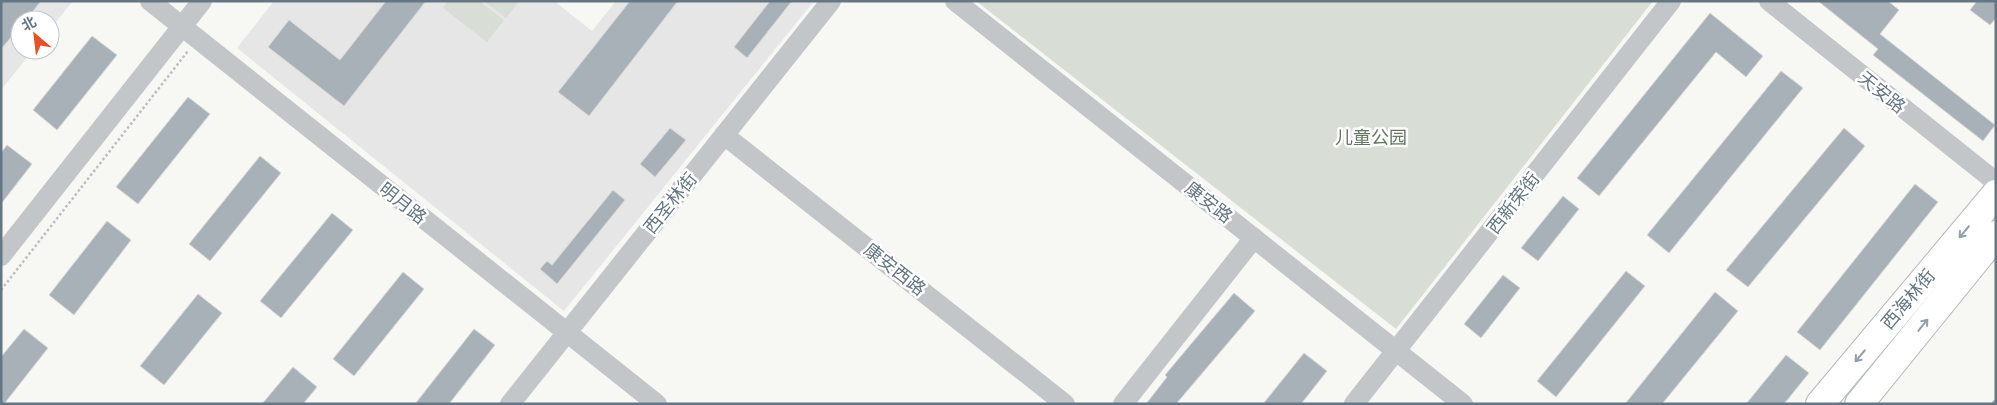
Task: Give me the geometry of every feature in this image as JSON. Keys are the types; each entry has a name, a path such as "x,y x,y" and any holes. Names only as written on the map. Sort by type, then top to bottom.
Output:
{"highway":[{"name":"西海林街","path":"1820,404 1996,194"},
{"name":"西海林街","path":"1859,404 1996,235"}],"street":[{"name":"明月路","path":"150,1 657,404"},
{"path":"1,256 202,1"},
{"name":"西圣林街","path":"510,404 831,1"},
{"name":"康安路","path":"955,1 1463,404"},
{"name":"西新荣街","path":"1354,404 1671,1"},
{"name":"天安路","path":"1768,1 1996,182"},
{"name":"康安西路","path":"724,135 1065,404"},
{"path":"1123,404 1254,238"}],"path":[{"path":"1,290 198,39"}],"shaded area":[{"path":"1,1 73,1 60,17 60,10 10,10 10,60 25,60 1,90"},
{"path":"274,1 554,1 592,31 616,1 814,1 564,311 237,48"}],"green space":[{"path":"448,1 479,1 504,20 487,42 443,8"},
{"path":"484,1 519,1 506,18"},
{"name":"儿童公园","path":"976,1 1653,1 1396,329"}],"building":[{"path":"1,1 41,1 34,10 10,10 10,39 1,49"},
{"path":"386,1 426,1 344,106 268,47 289,20 340,60"},
{"path":"630,1 678,1 589,116 558,92"},
{"path":"770,1 792,1 747,58 734,47"},
{"path":"1818,1 1888,1 1899,10 1880,34 1995,125 1983,141 1873,55 1878,49"},
{"path":"1977,1 1996,1 1996,18 1990,25 1970,10"},
{"path":"1710,13 1763,56 1746,77 1716,52 1599,196 1577,178"},
{"path":"92,36 117,55 57,130 33,110"},
{"path":"1781,71 1803,88 1669,253 1647,235"},
{"path":"188,97 210,114 138,204 116,187"},
{"path":"670,128 686,140 655,177 640,164"},
{"path":"1844,128 1865,146 1748,287 1726,270"},
{"path":"7,145 32,164 1,204 1,153"},
{"path":"260,156 281,173 210,261 189,244"},
{"path":"1915,184 1938,202 1820,350 1797,332"},
{"path":"613,190 625,200 557,284 540,269 547,261 552,265"},
{"path":"1563,196 1579,209 1538,261 1521,248"},
{"path":"332,213 353,230 281,318 260,301"},
{"path":"107,221 131,240 74,315 49,295"},
{"path":"1626,271 1645,286 1556,397 1537,381"},
{"path":"403,272 424,289 354,376 333,359"},
{"path":"1503,275 1520,288 1481,338 1464,324"},
{"path":"1715,292 1738,311 1662,404 1625,404"},
{"path":"1234,293 1255,311 1176,404 1146,404 1167,377 1165,375"},
{"path":"198,294 222,313 164,385 140,366"},
{"path":"24,329 48,348 4,404 1,404 1,357"},
{"path":"474,329 495,345 449,404 415,404"},
{"path":"1304,353 1327,371 1301,404 1263,404"},
{"path":"1786,355 1809,373 1784,404 1746,404"},
{"path":"293,367 317,387 303,404 262,404"}],"railway":[{"path":"1993,404 1996,401"}]}
